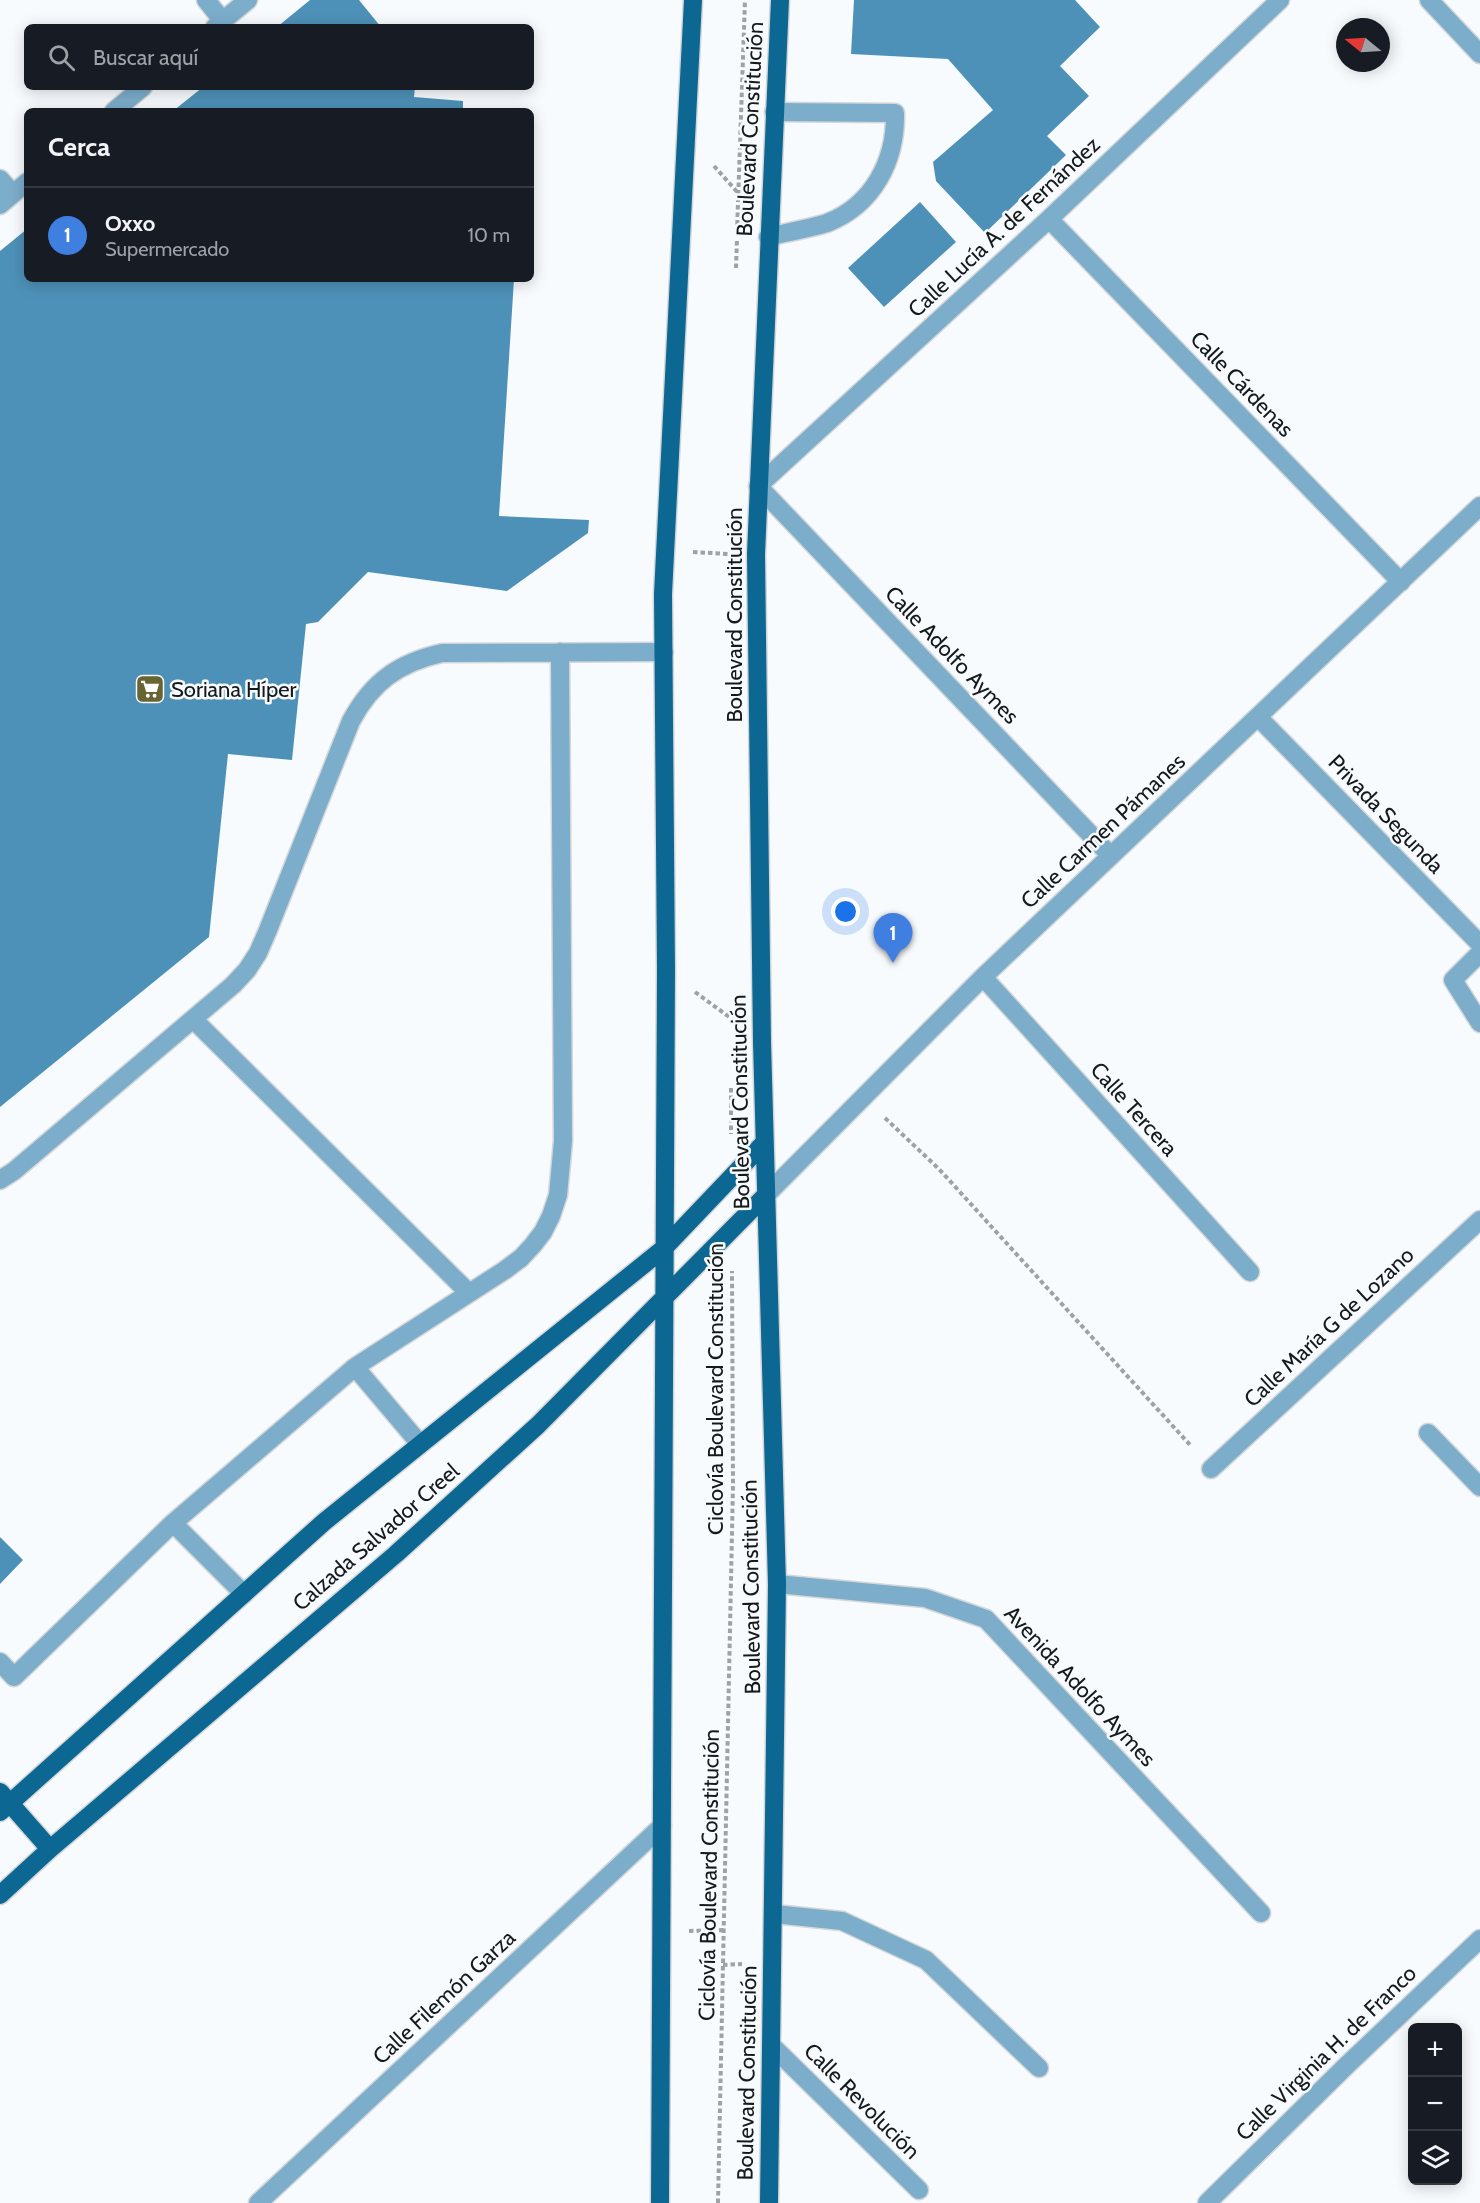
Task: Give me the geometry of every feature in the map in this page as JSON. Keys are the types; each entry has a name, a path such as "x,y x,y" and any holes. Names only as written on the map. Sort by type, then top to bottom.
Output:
{"main road":[{"path":"660,2203 666,970 663,594 693,0"},
{"name":"Boulevard Constitución","path":"769,2203 777,1584 765,1196 756,554 780,0"},
{"name":"Calzada Salvador Creel","path":"3,1802 324,1522 663,1249 764,1143"},
{"name":"Calzada Salvador Creel","path":"0,1895 396,1554 538,1425 765,1196"},
{"path":"3,1802 50,1850"}],"street":[{"path":"206,0 219,24 248,0"},
{"name":"Calle Lucía A. de Fernández","path":"758,486 1049,219 1280,0"},
{"path":"1429,0 1480,54"},
{"path":"118,108 139,90"},
{"path":"768,237 826,223 845,214 865,198 886,168 895,133 895,113 774,112"},
{"path":"0,179 6,199 24,184"},
{"name":"Calle Cárdenas","path":"1049,219 1401,582"},
{"name":"Calle Adolfo Aymes","path":"758,486 1111,856"},
{"name":"Calle Carmen Pámanes","path":"765,1196 983,977 1480,506"},
{"path":"0,1662 14,1677 173,1522 356,1367 505,1270 521,1258 543,1232 558,1195 563,1142 560,652"},
{"path":"0,1180 14,1171 233,985 247,970 258,953 347,731 361,702 371,690 398,668 424,657 442,653 664,652"},
{"name":"Privada Segunda","path":"1258,717 1480,944"},
{"path":"1480,953 1453,980 1480,1023"},
{"name":"Calle Tercera","path":"983,977 1250,1272"},
{"path":"193,1019 469,1293"},
{"name":"Calle María G de Lozano","path":"1211,1469 1480,1220"},
{"path":"356,1367 420,1444"},
{"path":"1428,1433 1480,1487"},
{"path":"173,1522 244,1594"},
{"name":"Avenida Adolfo Aymes","path":"777,1584 925,1598 986,1619 1261,1913"},
{"name":"Calle Filemón Garza","path":"258,2203 662,1826"},
{"path":"774,1914 842,1921 926,1960 1040,2068"},
{"name":"Calle Virginia H. de Franco","path":"1207,2203 1480,1939"},
{"name":"Calle Revolución","path":"772,2046 919,2190"}],"path":[{"path":"735,274 745,0"},
{"path":"687,135 738,193 768,237"},
{"path":"726,542 726,554"},
{"path":"666,550 756,554"},
{"path":"666,970 762,1042"},
{"path":"729,1005 730,1029"},
{"path":"730,1086 732,1177"},
{"path":"863,1096 939,1169 1211,1469"},
{"name":"Ciclovía Boulevard Constitución","path":"718,2203 733,1496 731,1229"}],"building":[{"path":"310,0 359,0 379,24 281,24"},
{"path":"854,0 1075,0 1100,27 1060,66 1089,96 1047,136 1066,155 985,233 936,181 933,162 993,110 948,59 851,54"},
{"path":"199,90 415,90 414,97 463,101 463,108 177,108"},
{"path":"920,202 956,242 884,307 848,268"},
{"name":"Soriana Híper","path":"24,231 24,282 514,282 499,516 589,520 588,533 507,591 368,572 318,622 306,624 292,760 228,754 209,937 0,1107 0,251"},
{"path":"0,1537 23,1560 0,1584"}],"place":[{"name":"Soriana Híper","path":"150,689"},
{"name":"Oxxo","path":"893,963"}]}
